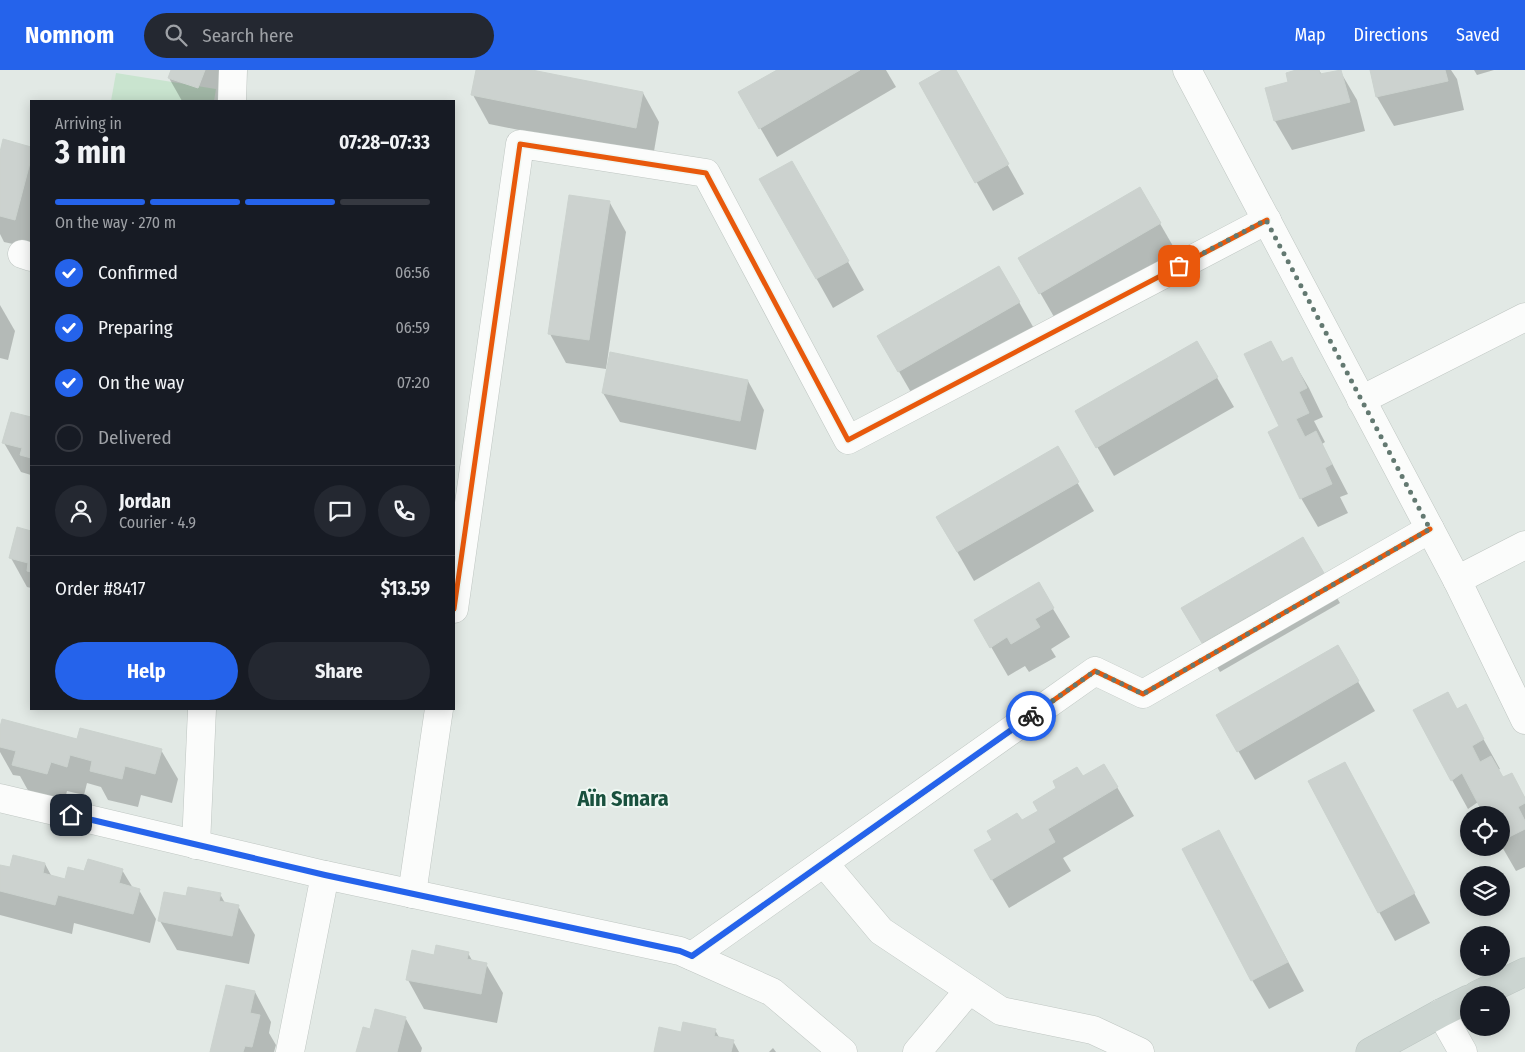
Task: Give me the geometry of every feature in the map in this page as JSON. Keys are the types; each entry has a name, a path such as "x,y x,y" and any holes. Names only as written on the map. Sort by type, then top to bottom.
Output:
{"main road":[{"path":"1496,986 1525,972"},
{"path":"1370,1052 1448,1037 1460,1015"}],"street":[{"path":"232,100 233,70"},
{"path":"1187,70 1430,529 1525,720"},
{"path":"455,601 520,144 706,173 848,440 1266,220"},
{"path":"1361,400 1525,317"},
{"path":"692,956 1095,671 1143,694 1430,529"},
{"path":"1456,580 1525,545"},
{"path":"196,844 202,710"},
{"path":"412,894 439,710"},
{"path":"0,798 325,875 680,951 772,992 843,1052"},
{"path":"824,863 880,931 1001,1011 1093,1030 1140,1052"},
{"path":"290,1052 325,875"},
{"path":"917,1052 969,990"}],"green space":[{"path":"116,73 216,89 214,100 111,100"}],"building":[{"path":"171,70 205,70 198,88 168,78"},
{"path":"476,70 532,70 643,92 636,128 471,95"},
{"path":"777,70 860,70 759,129 738,92"},
{"path":"942,70 956,70 1009,164 975,183 919,83"},
{"path":"1296,70 1319,70 1320,74 1341,70 1350,102 1274,121 1265,88 1288,82 1286,73"},
{"path":"1370,70 1445,70 1448,81 1376,97"},
{"path":"3,139 30,147 30,163 15,220 0,216 0,152"},
{"path":"792,161 849,261 816,279 759,179"},
{"path":"1140,187 1161,223 1039,294 1018,258"},
{"path":"569,195 610,201 589,340 548,334"},
{"path":"999,266 1020,302 898,372 877,336"},
{"path":"1197,341 1218,377 1096,448 1075,411"},
{"path":"1271,341 1282,362 1292,357 1307,388 1299,392 1309,413 1296,419 1305,437 1316,431 1332,464 1325,468 1332,484 1300,499 1268,432 1279,426 1244,354"},
{"path":"610,352 748,380 740,421 602,393"},
{"path":"11,412 30,417 30,458 20,455 22,448 2,443"},
{"path":"1058,446 1079,482 957,552 936,517"},
{"path":"17,527 30,531 30,572 27,571 28,563 9,558"},
{"path":"1303,537 1324,573 1202,643 1181,608"},
{"path":"1039,582 1054,608 1035,619 1040,627 1011,644 1007,637 990,648 974,620"},
{"path":"1338,645 1359,681 1237,752 1216,715"},
{"path":"1448,692 1457,709 1466,704 1484,739 1472,746 1480,762 1491,756 1503,777 1512,773 1525,798 1525,803 1518,807 1525,821 1525,829 1510,836 1510,806 1479,806 1462,773 1451,781 1413,710"},
{"path":"2,719 77,739 80,728 162,749 155,774 125,766 122,779 90,771 92,761 70,755 67,767 51,762 47,774 12,765 16,751 0,747"},
{"path":"1345,762 1415,893 1378,913 1308,781"},
{"path":"1104,764 1118,787 1048,829 1055,842 991,880 974,850 992,840 987,831 1017,813 1022,820 1038,811 1033,802 1056,788 1053,781 1077,767 1083,776"},
{"path":"1219,830 1288,962 1251,981 1182,849"},
{"path":"13,855 45,863 43,873 65,879 68,867 84,871 88,859 123,869 119,883 140,889 133,914 58,895 55,905 0,891 0,865 10,867"},
{"path":"188,887 221,893 219,901 239,905 232,936 158,921 164,892 186,896"},
{"path":"436,945 469,952 467,959 487,963 481,994 406,980 412,950 434,955"},
{"path":"226,985 255,991 250,1013 260,1015 252,1047 245,1046 243,1052 210,1052"},
{"path":"375,1009 406,1017 397,1052 356,1052 363,1027 370,1029"},
{"path":"683,1022 716,1029 714,1036 734,1040 731,1052 654,1052 659,1027 681,1032"}],"cycle path":[{"path":"455,602 520,144 706,173 848,440 1267,220"},
{"path":"692,956 1095,671 1143,694 1430,529"}],"way so far":[{"path":"1031,716 1095,671 1143,694 1430,529 1266,220 1179,266"}],"district":[{"name":"Aïn Smara","path":"623,798"}],"route":[{"path":"71,815 325,875 680,951 692,956 1031,716"}]}
